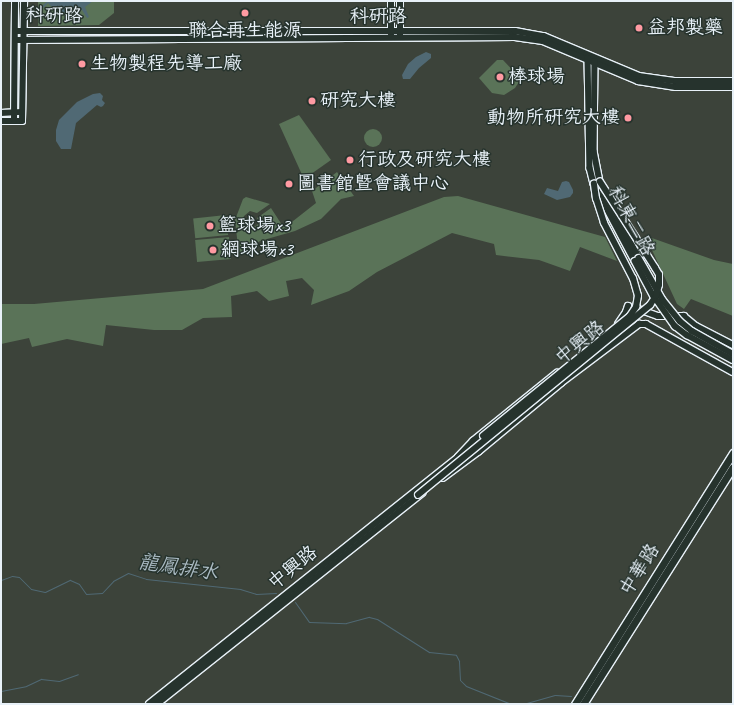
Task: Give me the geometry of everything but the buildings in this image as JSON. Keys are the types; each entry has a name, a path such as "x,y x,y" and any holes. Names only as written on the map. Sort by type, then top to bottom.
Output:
{"main road":[{"name":"中華路","path":"582,704 733,453"},
{"name":"中華路","path":"575,704 678,546 733,467"}],"street":[{"path":"14,121 15,1"},
{"path":"1,121 22,121 24,1"},
{"path":"390,35 391,1"},
{"path":"400,1 400,35"},
{"name":"科研路","path":"15,31 390,35 515,31 544,36 638,81 676,87 733,87"},
{"name":"科研路","path":"15,40 390,35"},
{"name":"科東二路","path":"588,57 588,138 590,168 597,183 654,296 675,326 687,335 733,360"},
{"name":"科研路","path":"595,60 639,76 676,81 733,81"},
{"name":"科東二路","path":"595,60 594,151 597,183"},
{"path":"1,113 22,112"},
{"name":"中興路","path":"149,704 393,507 458,457 630,316 636,307 638,296 633,279 604,223 596,199 597,183"},
{"name":"中興路","path":"157,704 403,507 650,305 656,296 659,286 658,275 655,268 597,183"},
{"name":"科東二路","path":"637,260 663,300 680,321 692,331 733,354"},
{"name":"中興路","path":"619,323 628,306"},
{"name":"中興路","path":"458,457 473,441 636,308 658,316"},
{"path":"733,345 696,326 684,316 658,316 651,320 653,327 733,372"},
{"name":"中興路","path":"418,494 478,452 561,383 639,324 646,324 653,327"},
{"path":"393,507 403,507"},
{"path":"326,568 327,560"}],"green space":[{"path":"38,1 114,1 114,13 99,25 38,26"},
{"name":"棒球場","path":"497,60 503,60 519,77 519,82 515,88 504,95 492,93 479,78"},
{"path":"299,115 331,160 304,179 279,124"},
{"path":"373,129 379,132 382,138 379,144 373,147 367,144 364,138 367,132"},
{"path":"337,172 354,196 341,199 321,219 295,231 260,241 239,256 235,220 243,199 246,197 270,204 257,213 250,211 244,216 244,223 249,227 256,226 259,223 257,218 271,208 282,225 288,225 316,203 312,191"},
{"path":"458,196 605,237 617,261 580,247 570,271 539,260 496,255 494,244 452,233 377,272 349,291 311,305 314,290 302,278 286,281 289,296 269,301 257,291 231,296 232,317 203,318 182,330 154,330 106,325 103,346 67,339 32,347 29,338 1,344 1,304 34,304 203,289 444,197"},
{"name":"籃球場x3","path":"226,215 228,235 195,238 193,218"},
{"name":"網球場x3","path":"229,237 231,259 197,262 195,240"},
{"path":"649,237 714,260 733,264 733,316 691,299 684,309 677,304 652,250"}],"water":[{"path":"48,1 93,1 85,7 89,17 87,18 82,10 65,13 54,9 48,3 42,9 41,7"},
{"path":"426,52 431,54 431,58 419,68 410,79 403,79 402,75 408,64 416,57"},
{"path":"100,93 103,96 102,100 105,103 103,106 101,107 97,105 76,123 71,149 61,149 56,141 56,130 59,120 77,102 93,94"},
{"path":"562,182 569,182 573,190 570,197 557,200 544,194 547,188 558,191"}],"waterway":[{"name":"龍鳳排水","path":"1,580 12,576 19,577 31,589 45,592 70,580 79,584 86,594 102,593 113,581 128,573 146,579 240,589 256,594 276,593"},
{"name":"龍鳳排水","path":"295,602 309,622 346,623 369,617 377,619 429,652 456,655 459,661 460,680 466,686 511,704"},
{"path":"1,691 26,686 41,679 59,681 78,674"},
{"name":"龍鳳排水","path":"523,704 555,695 571,696"},
{"name":"龍鳳排水","path":"589,702 594,704"}],"place":[{"name":"聯合再生能源","path":"245,13"},
{"name":"益邦製藥","path":"639,28"},
{"name":"生物製程先導工廠","path":"82,64"},
{"name":"棒球場","path":"500,77"},
{"name":"研究大樓","path":"312,101"},
{"name":"動物所研究大樓","path":"628,118"},
{"name":"行政及研究大樓","path":"350,160"},
{"name":"圖書館暨會議中心","path":"289,184"},
{"name":"籃球場x3","path":"210,226"},
{"name":"網球場x3","path":"213,250"}]}
